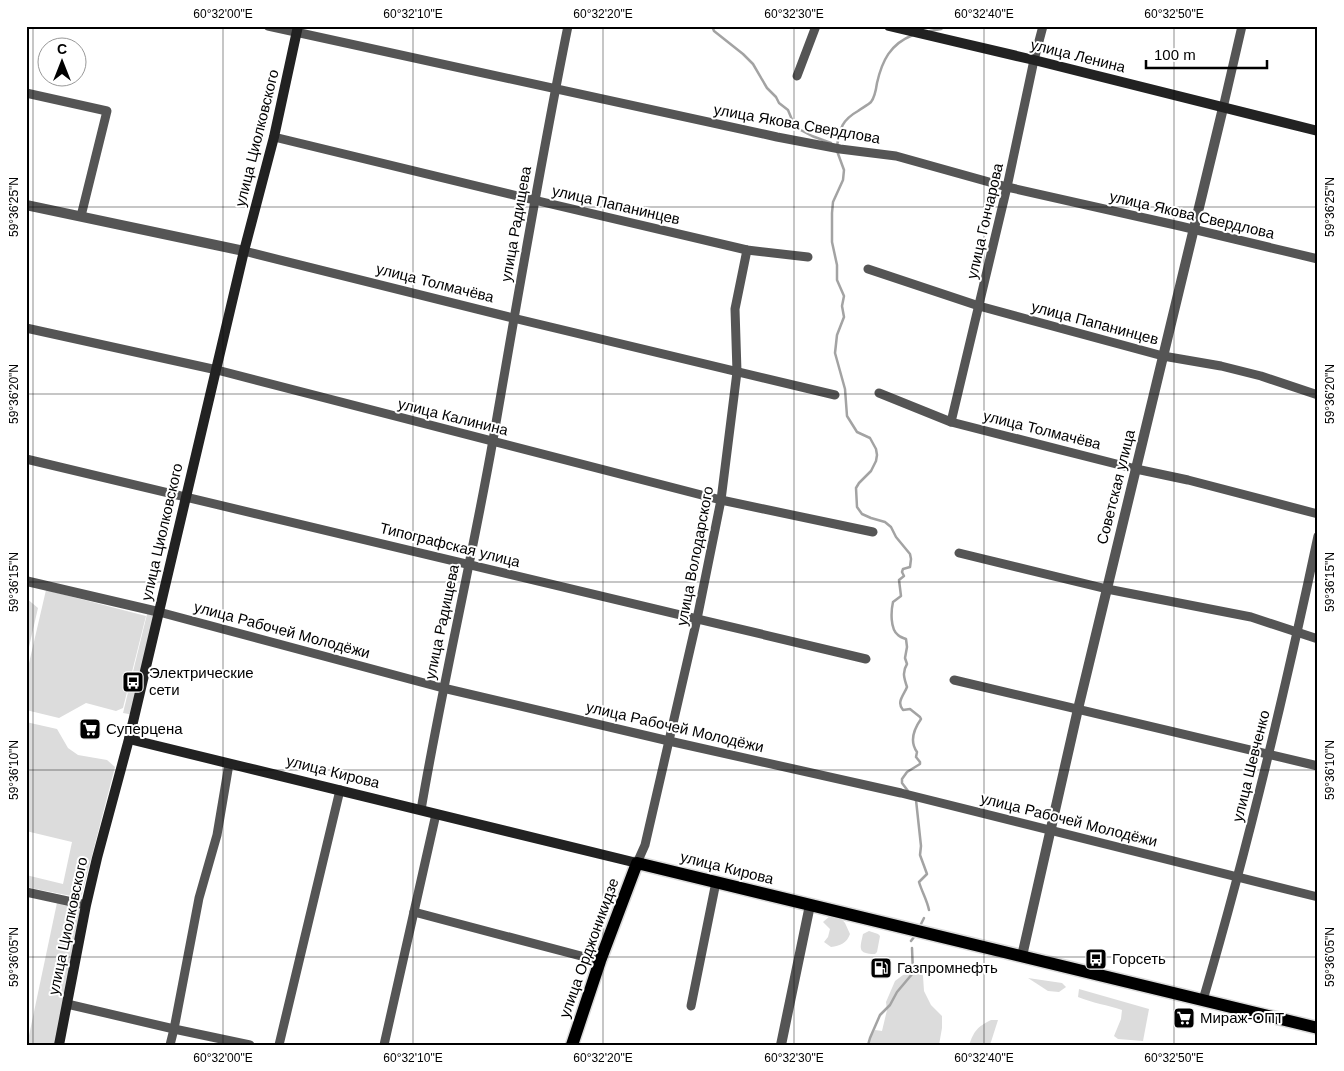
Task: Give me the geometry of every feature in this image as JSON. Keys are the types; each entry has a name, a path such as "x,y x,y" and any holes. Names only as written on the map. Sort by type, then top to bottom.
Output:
{"main road":[{"name":"улица Ленина","path":"889,26 1318,131"},
{"name":"улица Циолковского","path":"59,1045 97,858 129,739 298,30"},
{"name":"улица Кирова","path":"129,739 1318,1028"},
{"name":"улица Орджоникидзе","path":"572,1045 600,961 638,863"}],"street":[{"name":"улица Якова Свердлова","path":"268,26 298,30 555,89 777,137 840,149 896,156 1007,187 1318,259"},
{"name":"улица Радищева","path":"421,810 443,688 492,442 534,200 568,26"},
{"path":"797,76 816,26"},
{"name":"улица Гончарова","path":"951,422 1043,26"},
{"name":"Советская улица","path":"1022,956 1078,709 1242,26"},
{"path":"26,93 107,111 81,216"},
{"name":"улица Папанинцев","path":"274,137 746,250 808,257"},
{"name":"улица Толмачёва","path":"26,204 244,251 835,395"},
{"name":"улица Володарского","path":"638,863 646,845 697,619 721,500 737,372 735,309 746,250"},
{"name":"улица Папанинцев","path":"868,269 979,306 1163,356 1220,366 1261,376 1318,395"},
{"name":"улица Калинина","path":"26,328 216,370 721,500 873,532"},
{"name":"улица Толмачёва","path":"880,393 951,422 1136,470 1188,480 1318,514"},
{"name":"Типографская улица","path":"26,459 866,659"},
{"name":"улица Шевченко","path":"1203,1000 1238,878 1269,753 1298,632 1318,536"},
{"path":"959,553 1107,589 1251,617 1318,639"},
{"name":"улица Рабочей Молодёжи","path":"26,581 159,612 443,688 901,793 1318,897"},
{"path":"954,680 1318,766"},
{"path":"170,1045 199,898 217,835 229,764"},
{"path":"279,1045 340,790"},
{"path":"384,1045 436,814"},
{"path":"691,1006 716,882"},
{"path":"26,892 86,905"},
{"path":"781,1045 810,905"},
{"path":"414,912 600,961"},
{"path":"67,1004 250,1045"}],"shaded area":[{"path":"46,590 146,616 123,708 116,711 86,703 59,718 26,710 26,676"},
{"path":"26,598 38,608 26,660"},
{"path":"148,610 159,612 134,715 123,713"},
{"path":"26,722 57,729 68,748 78,755 107,760 115,767 81,898 26,887 26,875 63,884 72,842 26,831"},
{"path":"58,898 86,905 59,1045 27,1045"},
{"path":"830,916 840,917 850,934 843,944 831,947 824,942 828,937 830,929 823,922"},
{"path":"869,931 880,936 875,954 865,953 861,949 863,934"},
{"path":"918,964 923,976 924,991 931,1005 942,1016 939,1045 867,1045 875,1030 882,1031 887,1010 886,1002 895,981 903,975 912,973"},
{"path":"1028,978 1062,983 1066,987 1059,992 1048,991"},
{"path":"1079,989 1149,1009 1143,1041 1118,1039 1114,1036 1121,1019 1122,1010 1078,997"},
{"path":"991,1020 998,1020 990,1045 969,1045 977,1030"}],"waterway":[{"path":"712,26 714,31 753,64 767,88 779,103 788,110 795,127 831,143"},
{"path":"930,31 941,29 945,26"},
{"path":"837,146 845,121 871,102 888,54 898,43 913,35"},
{"path":"837,151 844,170 843,180 833,202 832,242 837,265 837,280 844,296 842,306 844,317 837,335 835,353 845,389 847,416 857,432 870,438 877,455 871,471 856,488 857,507 862,514 885,522 891,527 896,537 910,554 911,559 910,567 903,569 904,576 899,580 901,596 893,602 892,615 892,624 895,632 906,639 907,647 905,658 907,664 904,670 907,687 900,704 903,710 910,709 921,719 916,727 913,739 917,752 916,757 920,764 907,772 902,779 902,783 908,791"},
{"path":"916,800 921,846 920,855 927,874 919,882 929,910"},
{"path":"921,924 924,918"},
{"path":"911,941 914,937"},
{"path":"868,1045 880,1015 890,1005 897,992 913,973 912,948"}],"place":[{"name":"Электрические сети","path":"133,682"},
{"name":"Суперцена","path":"90,729"},
{"name":"Горсеть","path":"1096,959"},
{"name":"Газпромнефть","path":"881,968"},
{"name":"Мираж-ОПТ","path":"1184,1018"}]}
